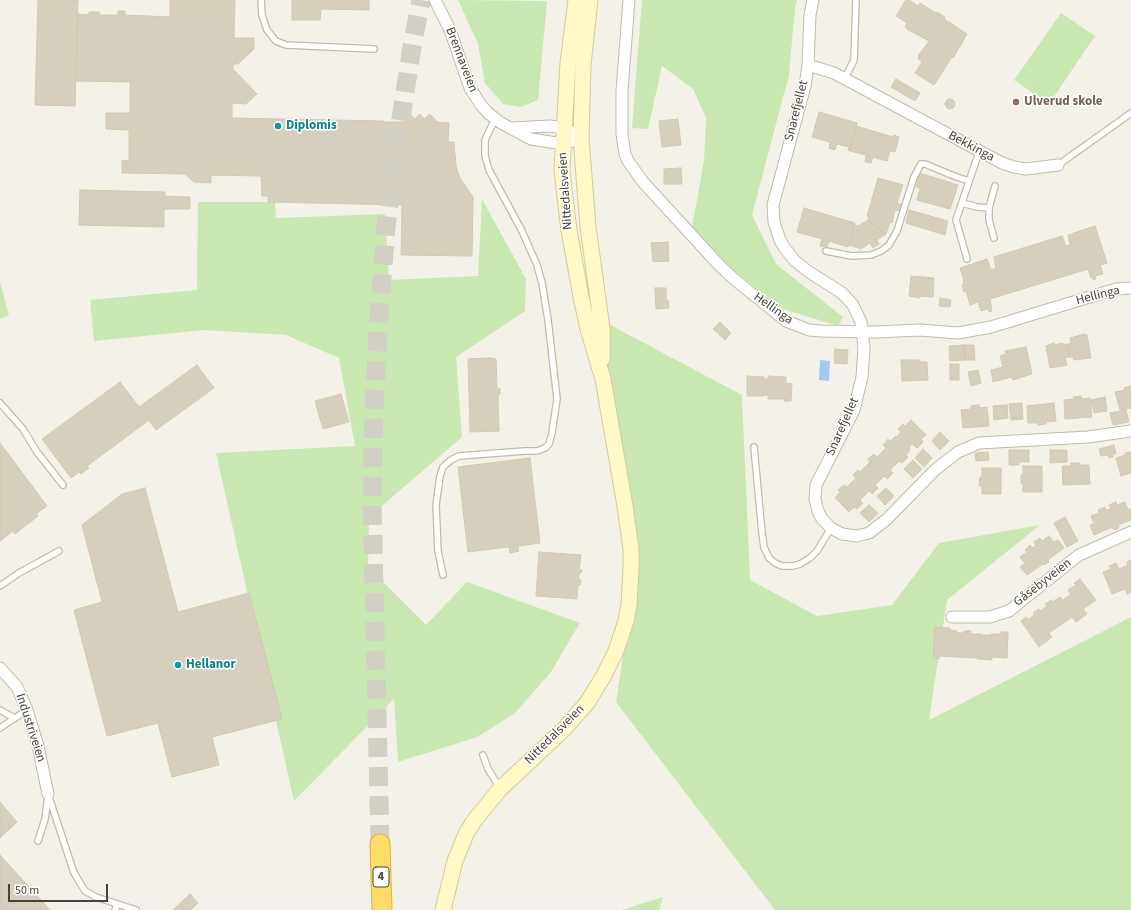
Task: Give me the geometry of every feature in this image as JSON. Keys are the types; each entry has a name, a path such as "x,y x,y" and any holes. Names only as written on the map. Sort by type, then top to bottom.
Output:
{"highway":[{"name":"4","path":"380,844 382,910"}],"main road":[{"name":"Nittedalsveien","path":"443,910 451,874 466,834 482,810 500,789 563,730 587,703 596,689 610,664 622,637 631,588 630,542 625,506 603,379 588,328 568,230 562,169 569,50 576,0"},
{"name":"Nittedalsveien","path":"590,0 584,65 581,138 588,227 602,328 603,379"}],"street":[{"name":"Brennaveien","path":"435,0 450,30 470,88 480,106 496,119 531,139 563,144 581,138"},
{"name":"Hellinga","path":"629,0 622,91 622,134 625,154 635,171 678,221 734,279 786,320 809,330 876,332 920,330 952,333 965,332 991,327 1116,289 1131,288"},
{"name":"Snarefjellet","path":"813,0 809,28 808,66 803,92 773,205 774,222 784,248 795,261 842,293 853,305 861,322 864,360 857,399 848,425 822,471 816,485 815,499 822,519 831,528 842,534 857,536 869,533 887,520 935,470 958,452 979,443 1088,437 1131,431"},
{"name":"Bekkinga","path":"808,66 825,70 845,78 979,152 1002,163 1014,167 1035,169 1058,165"},
{"path":"512,128 544,126 564,128 581,138"},
{"name":"Gåsebyveien","path":"952,617 990,617 1009,610 1079,555 1131,532"},
{"name":"Industriveien","path":"0,668 17,688 27,710 38,746 48,794"}],"lane":[{"path":"261,0 262,15 267,30 276,41 286,45 374,49"},
{"path":"845,78 854,60 856,0"},
{"name":"Bekkinga","path":"1058,165 1131,113"},
{"path":"442,575 438,550 436,505 440,476 443,467 451,460 459,456 537,451 545,448 549,444 552,433 557,399 548,320 542,283 537,265 522,231 488,170 485,156 485,140 496,119"},
{"path":"968,259 956,220 979,152"},
{"path":"826,251 852,256 872,255 889,245 896,231 914,177 921,164 925,164 970,181"},
{"path":"994,238 989,220 989,208 995,186"},
{"path":"962,203 977,208 989,208"},
{"path":"0,403 23,429 37,452 63,485"},
{"path":"754,448 762,533 764,547 769,558 775,564 782,566 793,566 800,564 810,558 817,551 831,528"},
{"path":"0,586 19,573 59,551"},
{"path":"0,710 14,718"},
{"path":"0,728 27,710"},
{"path":"483,755 488,769 500,789"},
{"path":"38,842 45,819 48,794"},
{"path":"48,794 74,873 85,891 136,910"},
{"path":"115,910 117,904"}],"green space":[{"path":"458,0 547,1 538,100 521,107 503,104 485,83 478,44"},
{"path":"642,0 797,0 795,7 789,75 752,215 776,264 843,317 838,326 783,309 732,269 692,227 704,161 706,118 693,89 662,66 648,129 632,128"},
{"path":"1061,13 1095,36 1049,104 1014,80"},
{"path":"482,199 526,279 525,311 456,357 462,437 369,517 368,567 426,625 467,582 580,623 551,672 514,714 477,737 398,762 394,699 294,801 216,453 355,446 339,358 286,335 204,330 94,341 90,300 197,290 198,202 275,202 276,218 385,214 389,280 478,276"},
{"path":"0,282 9,315 0,319"},
{"path":"584,311 742,395 750,580 817,616 892,605 939,543 1040,525 947,600 929,720 1131,617 1131,910 775,910 616,702 626,636 631,553"},
{"path":"663,897 659,910 622,910"}],"water":[{"path":"820,360 830,361 829,381 819,380"}],"building":[{"path":"38,0 78,0 75,106 35,105"},
{"name":"Diplomis","path":"170,0 235,0 234,38 254,38 254,49 238,64 233,64 233,71 235,71 257,94 246,104 232,103 232,118 407,122 405,119 410,114 415,119 420,114 424,119 430,114 437,122 449,123 448,142 454,142 456,166 460,178 473,197 472,256 401,255 402,205 268,202 268,196 262,196 261,176 211,175 211,183 194,182 185,174 122,173 122,160 129,161 129,130 106,129 106,113 130,113 130,82 76,81 78,14 89,15 89,12 100,12 99,15 118,15 118,11 125,11 125,15 170,17"},
{"path":"292,0 369,0 369,10 321,9 320,20 292,20"},
{"path":"906,0 909,0 918,6 920,3 936,13 937,12 945,17 944,19 967,34 953,58 952,57 934,85 915,73 922,62 918,59 918,56 929,41 907,29 905,27 907,23 896,16"},
{"path":"896,79 920,93 915,101 891,87"},
{"path":"948,99 952,99 954,100 954,108 948,109 945,106 945,102"},
{"path":"819,112 857,123 850,151 848,150 849,147 837,144 835,150 829,148 830,142 812,137"},
{"path":"678,119 681,145 662,147 659,121"},
{"path":"856,126 893,137 894,135 899,137 895,152 890,151 887,161 873,157 871,163 865,162 866,155 850,151"},
{"path":"681,168 682,184 664,184 664,169"},
{"path":"920,173 958,185 950,209 917,200 920,188 916,187"},
{"path":"878,178 903,185 897,203 903,205 902,211 895,210 892,223 890,222 886,234 868,220 869,217 867,216"},
{"path":"80,190 165,192 165,196 190,197 190,209 164,209 164,227 79,225"},
{"path":"804,208 855,223 848,247 829,241 827,247 820,246 822,239 797,232"},
{"path":"909,210 948,221 945,235 906,223"},
{"path":"868,220 886,234 877,240 879,244 873,248 870,243 861,249 849,245 855,225 858,226"},
{"path":"1095,226 1107,263 1100,265 1103,274 1095,276 1096,279 1093,280 1092,277 1091,278 1088,269 990,299 992,311 989,312 988,309 981,311 978,302 970,305 966,291 964,292 962,285 964,285 960,268 987,259 991,270 996,268 994,257 1062,236 1066,246 1070,245 1068,235"},
{"path":"668,242 669,261 653,262 651,243"},
{"path":"911,276 934,278 933,297 920,296 920,298 909,296"},
{"path":"655,288 666,288 666,300 668,300 669,308 656,309"},
{"path":"940,298 951,300 950,307 939,306"},
{"path":"720,322 731,333 725,340 713,329"},
{"path":"1085,334 1085,336 1087,335 1091,358 1074,360 1073,357 1069,357 1067,344 1071,344 1070,338"},
{"path":"1054,343 1054,345 1063,343 1063,345 1067,344 1069,357 1065,358 1067,365 1050,368 1046,346"},
{"path":"964,345 965,360 950,361 949,346"},
{"path":"964,345 974,345 975,360 965,360"},
{"path":"1026,347 1032,374 1013,380 1012,377 993,382 991,370 1003,367 1000,356 1006,354 1005,351"},
{"path":"835,349 848,350 847,364 834,363"},
{"path":"468,359 496,359 497,389 500,388 500,394 498,395 499,431 470,432"},
{"path":"901,360 919,360 919,362 927,362 928,380 902,381"},
{"path":"950,364 959,364 959,380 950,380"},
{"path":"197,365 214,388 156,430 139,407"},
{"path":"978,370 981,383 971,386 968,372"},
{"path":"747,376 764,377 764,379 768,379 768,376 786,377 786,383 792,384 791,401 784,401 784,399 768,399 768,395 747,396"},
{"path":"120,382 149,420 87,466 89,468 81,474 79,472 71,478 42,439"},
{"path":"1131,386 1131,408 1120,410 1115,392 1125,390 1124,388"},
{"path":"341,394 349,422 323,429 315,401"},
{"path":"1081,396 1082,399 1090,398 1092,417 1065,419 1064,400 1074,399 1073,397"},
{"path":"1105,397 1107,411 1094,413 1091,400"},
{"path":"1022,403 1023,419 1011,420 1009,404"},
{"path":"1054,403 1056,421 1038,425 1038,423 1028,423 1027,406"},
{"path":"979,405 979,408 987,407 989,426 963,428 961,410 971,409 971,406"},
{"path":"1007,405 1008,418 994,420 993,406"},
{"path":"1126,410 1129,422 1113,425 1110,413"},
{"path":"911,420 926,435 921,439 923,442 917,448 912,444 906,455 908,457 902,463 899,461 890,470 893,473 887,479 884,476 875,485 878,488 872,494 869,491 860,500 863,503 857,509 854,507 849,512 835,498 840,492 838,490 844,485 847,487 856,478 853,475 858,470 860,472 870,462 868,459 874,454 877,457 886,448 883,445 888,439 890,441 896,436 897,437 901,432 898,429 903,424 905,426"},
{"path":"940,432 949,441 940,450 932,441"},
{"path":"0,443 47,506 36,514 38,516 15,534 13,531 0,541"},
{"path":"1114,445 1116,454 1113,454 1113,457 1109,458 1109,455 1101,456 1099,449"},
{"path":"923,449 932,458 924,467 915,458"},
{"path":"1009,450 1029,450 1029,462 1019,462 1019,465 1009,465"},
{"path":"1050,450 1067,450 1067,462 1050,463"},
{"path":"988,452 989,460 976,461 975,453"},
{"path":"1131,452 1131,473 1121,476 1116,458 1125,455 1125,453"},
{"path":"530,458 540,543 518,546 519,551 510,553 509,547 468,552 458,467"},
{"path":"913,460 922,469 913,478 904,469"},
{"path":"1071,463 1089,465 1090,484 1063,485 1062,466 1072,466"},
{"path":"1023,466 1042,466 1042,492 1023,492 1021,475 1023,475"},
{"path":"982,468 1001,468 1001,494 982,494 982,486 979,486 980,477 982,477"},
{"name":"Hellanor","path":"145,488 178,612 249,593 282,719 212,737 219,765 172,777 158,723 107,736 74,610 102,602 82,525 122,494"},
{"path":"886,488 894,496 885,505 877,496"},
{"path":"1116,502 1117,505 1125,502 1128,510 1131,509 1131,520 1118,525 1119,528 1114,530 1112,527 1094,535 1090,525 1094,524 1091,516 1099,513 1098,510 1105,507 1106,510 1111,509 1109,505"},
{"path":"869,505 878,513 869,522 860,513"},
{"path":"1065,517 1078,541 1067,547 1054,523"},
{"path":"1049,536 1054,542 1058,540 1064,548 1048,560 1049,562 1044,565 1043,564 1027,575 1020,567 1025,564 1020,557 1027,552 1025,550 1030,545 1033,548 1036,545 1034,542 1040,538 1042,541"},
{"path":"539,552 581,555 579,570 582,570 581,573 579,573 579,580 581,580 580,585 578,585 577,599 536,596"},
{"path":"1131,560 1131,592 1127,594 1125,589 1112,594 1103,572 1111,569 1109,566 1116,563 1119,569 1128,565 1127,562"},
{"path":"1080,579 1096,600 1083,609 1087,614 1076,622 1072,617 1049,633 1052,637 1039,647 1021,621 1026,617 1028,620 1034,615 1033,613 1039,609 1040,611 1047,606 1045,604 1051,600 1052,602 1060,597 1063,600 1071,594 1068,590 1076,585 1074,583"},
{"path":"935,627 950,628 950,630 957,631 956,633 971,631 971,634 981,635 1001,634 1001,632 1008,632 1007,658 992,657 992,660 939,656 939,659 933,658"},
{"path":"0,802 17,822 0,838"},
{"path":"0,855 50,910 0,910"},
{"path":"190,894 198,903 191,910 173,910"}],"tunnel":[{"path":"380,844 372,500 374,408 386,227 398,137 421,0"}],"place":[{"name":"Ulverud skole","path":"1016,102"},
{"name":"Diplomis","path":"278,126"},
{"name":"Hellanor","path":"178,665"}]}
